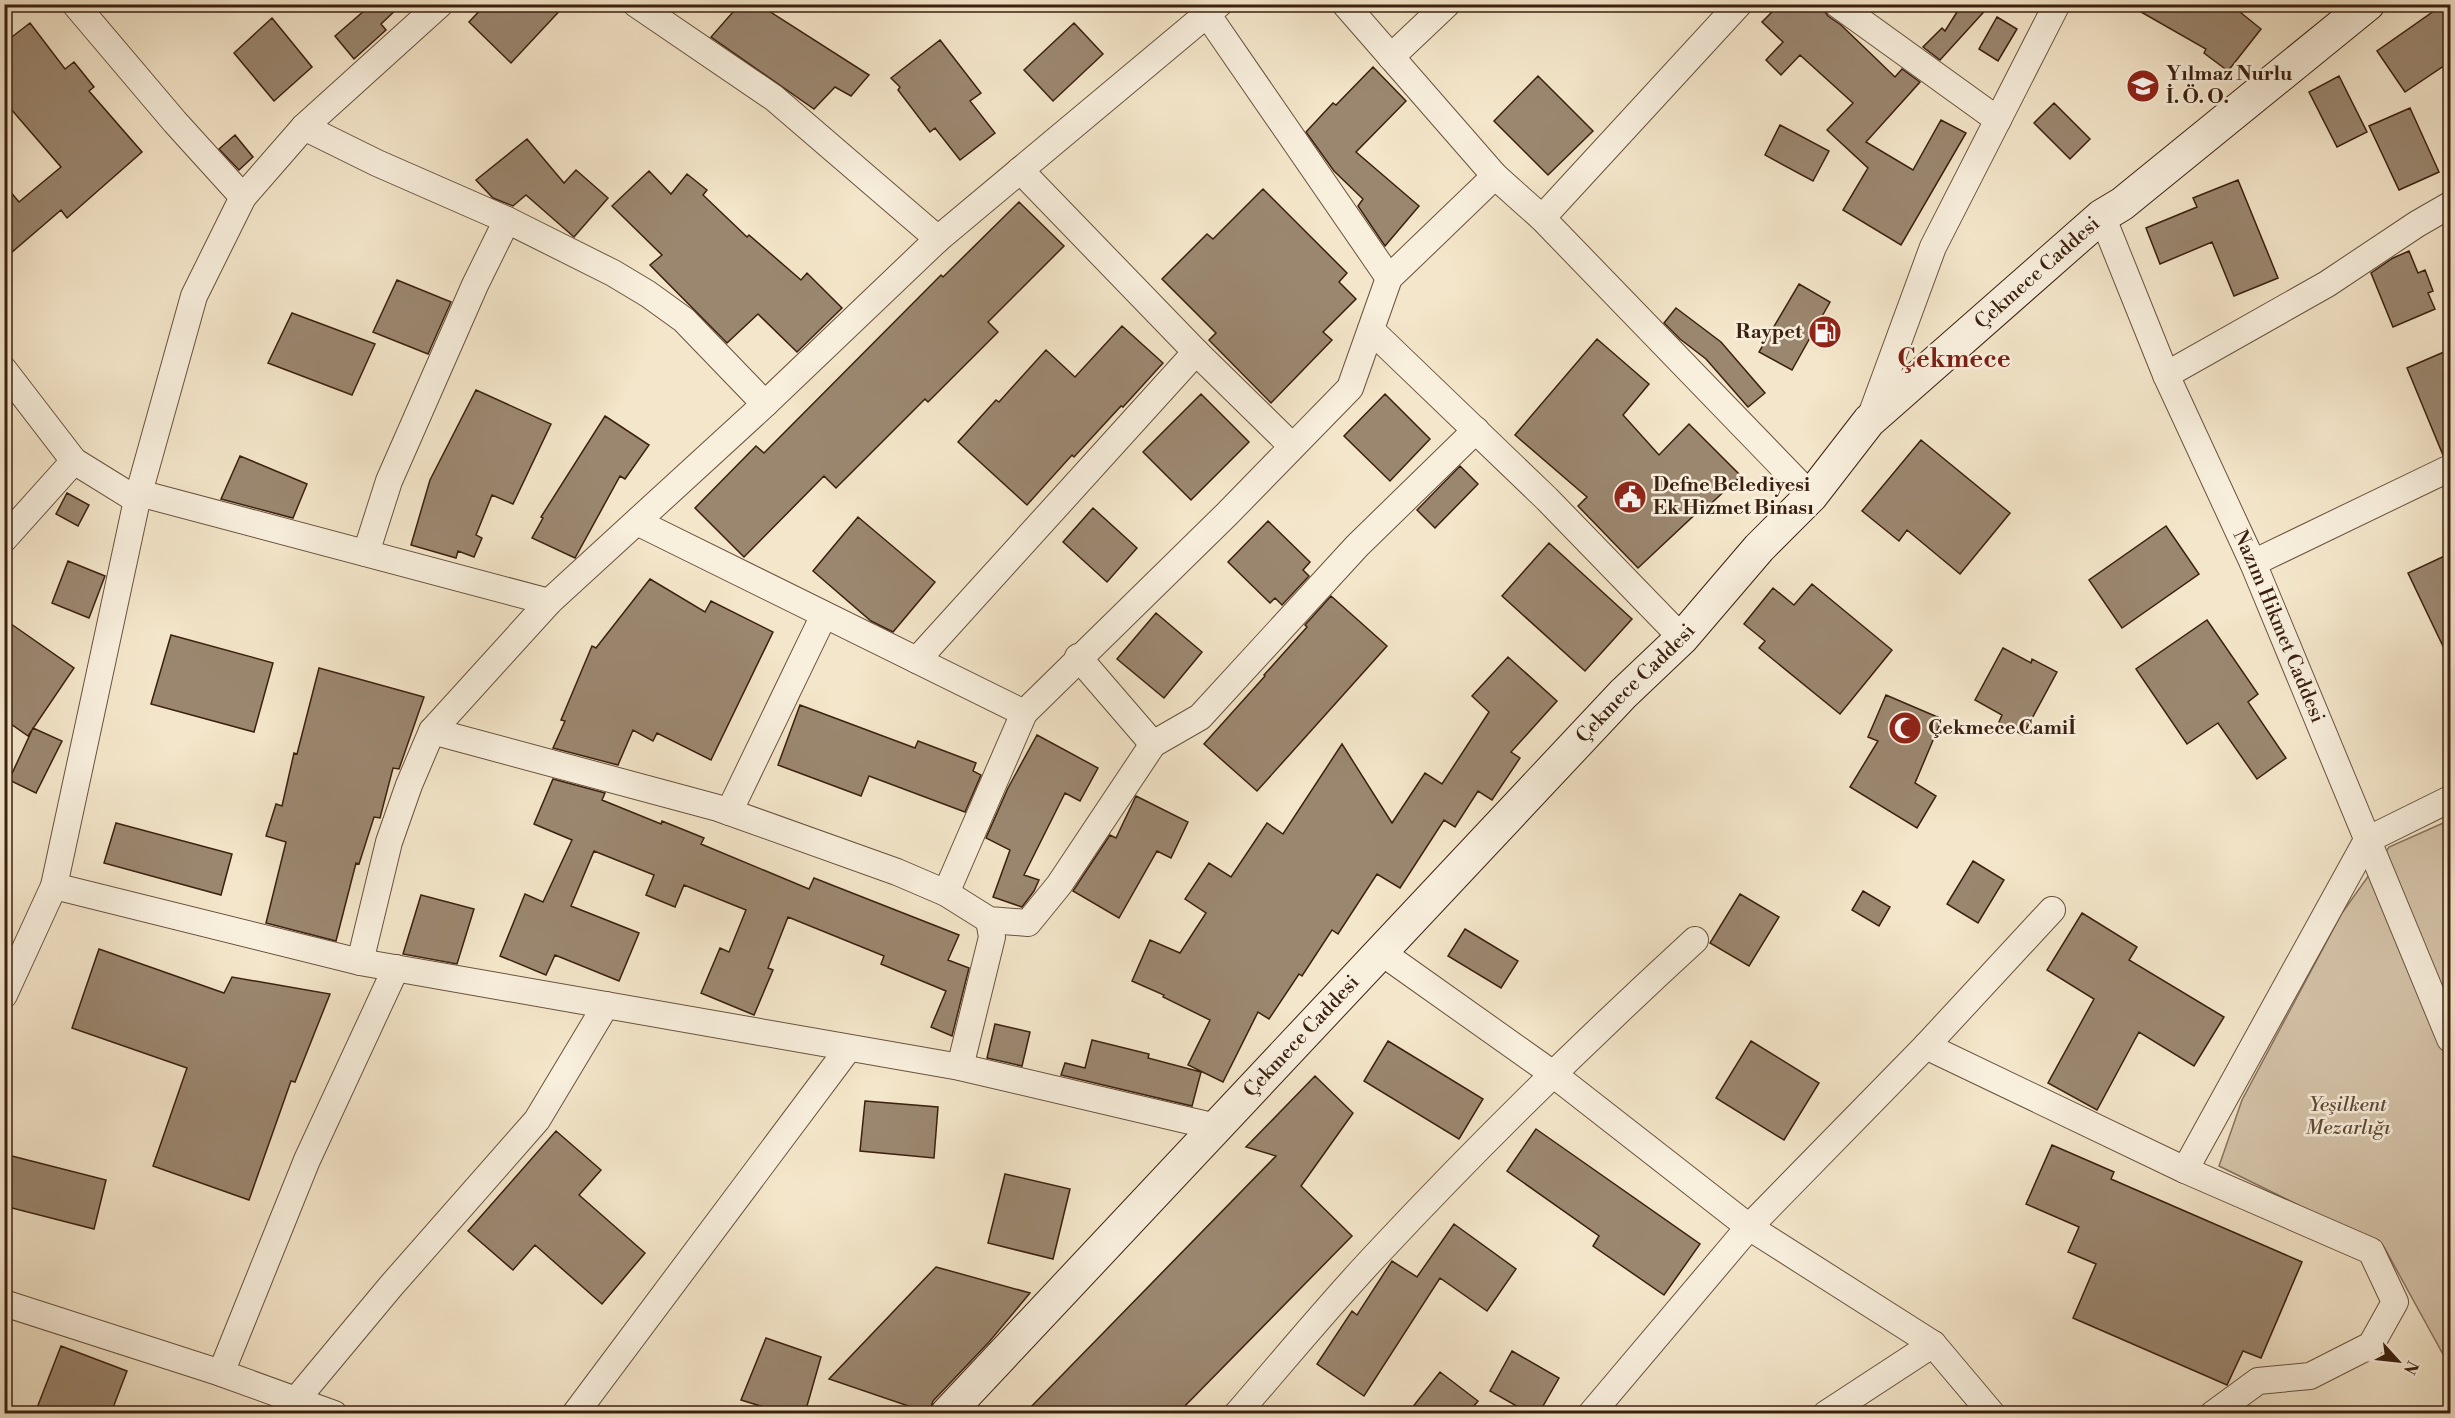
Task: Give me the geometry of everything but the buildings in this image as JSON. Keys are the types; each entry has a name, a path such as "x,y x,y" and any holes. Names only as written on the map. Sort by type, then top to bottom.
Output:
{"main road":[{"name":"Çekmece Caddesi","path":"947,1413 1623,694 1682,638 1760,548 1811,496 1869,421 2102,216 2122,204 2368,4"}],"street":[{"path":"7,979 54,886 138,497 194,296 243,197 304,127 440,4"},
{"path":"636,4 774,98 938,239"},
{"path":"1345,4 1495,176 1542,218 1811,496"},
{"path":"1391,57 1447,4"},
{"path":"1542,218 1739,4"},
{"path":"1837,4 1998,120"},
{"path":"1869,421 1933,246 2057,4"},
{"path":"82,7 175,122 243,197"},
{"path":"360,962 389,842 409,785 432,731 549,602 765,404 938,239 1213,9 1389,278"},
{"path":"304,127 376,162 507,220 613,273 648,294 684,320 765,404"},
{"path":"1020,170 1196,352 1292,446"},
{"path":"946,893 1024,713 1078,657 1227,514 1350,388 1389,278 1495,176"},
{"path":"2166,375 2327,284 2417,224 2451,205"},
{"name":"Nazım Hikmet Caddesi","path":"2102,216 2166,375 2253,563 2451,1039"},
{"path":"366,553 389,481 475,285 507,220"},
{"path":"1371,330 1547,499 1682,638"},
{"path":"917,660 1196,352"},
{"path":"4,370 74,460 138,497 366,553 549,602"},
{"path":"432,731 729,812 897,872 946,893 989,920 1028,923 1059,885 1154,744 1200,717 1357,546 1476,430"},
{"path":"4,539 74,460"},
{"path":"2253,563 2451,468"},
{"path":"637,522 1024,713"},
{"path":"729,812 824,615"},
{"path":"1078,657 1154,744"},
{"path":"2185,1170 2367,840 2451,799"},
{"path":"54,886 360,962 960,1067 1216,1127"},
{"path":"1591,1413 1749,1227 1926,1046 2052,910"},
{"path":"960,1067 992,937 989,920"},
{"path":"1237,1413 1378,1253 1553,1074 1616,1012 1695,940"},
{"path":"1381,952 1553,1074 1749,1227 1933,1344 1992,1413"},
{"path":"221,1373 307,1160 396,968"},
{"path":"296,1400 391,1286 537,1120 606,1005"},
{"path":"1926,1046 2185,1170 2371,1251 2395,1302 2371,1345 2310,1376 2258,1381 2213,1413"},
{"path":"575,1413 848,1049"},
{"path":"4,1303 221,1373 334,1413"},
{"path":"1826,1413 1933,1344"}],"green space":[{"name":"Yeşilkent Mezarlığı","path":"2450,820 2450,1367 2384,1247 2219,1166 2242,1100 2342,913 2389,847"}],"place":[{"name":"Yılmaz Nurlu İ. Ö. O.","path":"2143,86"},
{"name":"Raypet","path":"1825,332"},
{"name":"Defne Belediyesi Ek Hizmet Binası","path":"1630,497"},
{"name":"Çekmece Camiİ","path":"1905,728"}],"district":[{"name":"Çekmece","path":"1954,359"}]}
